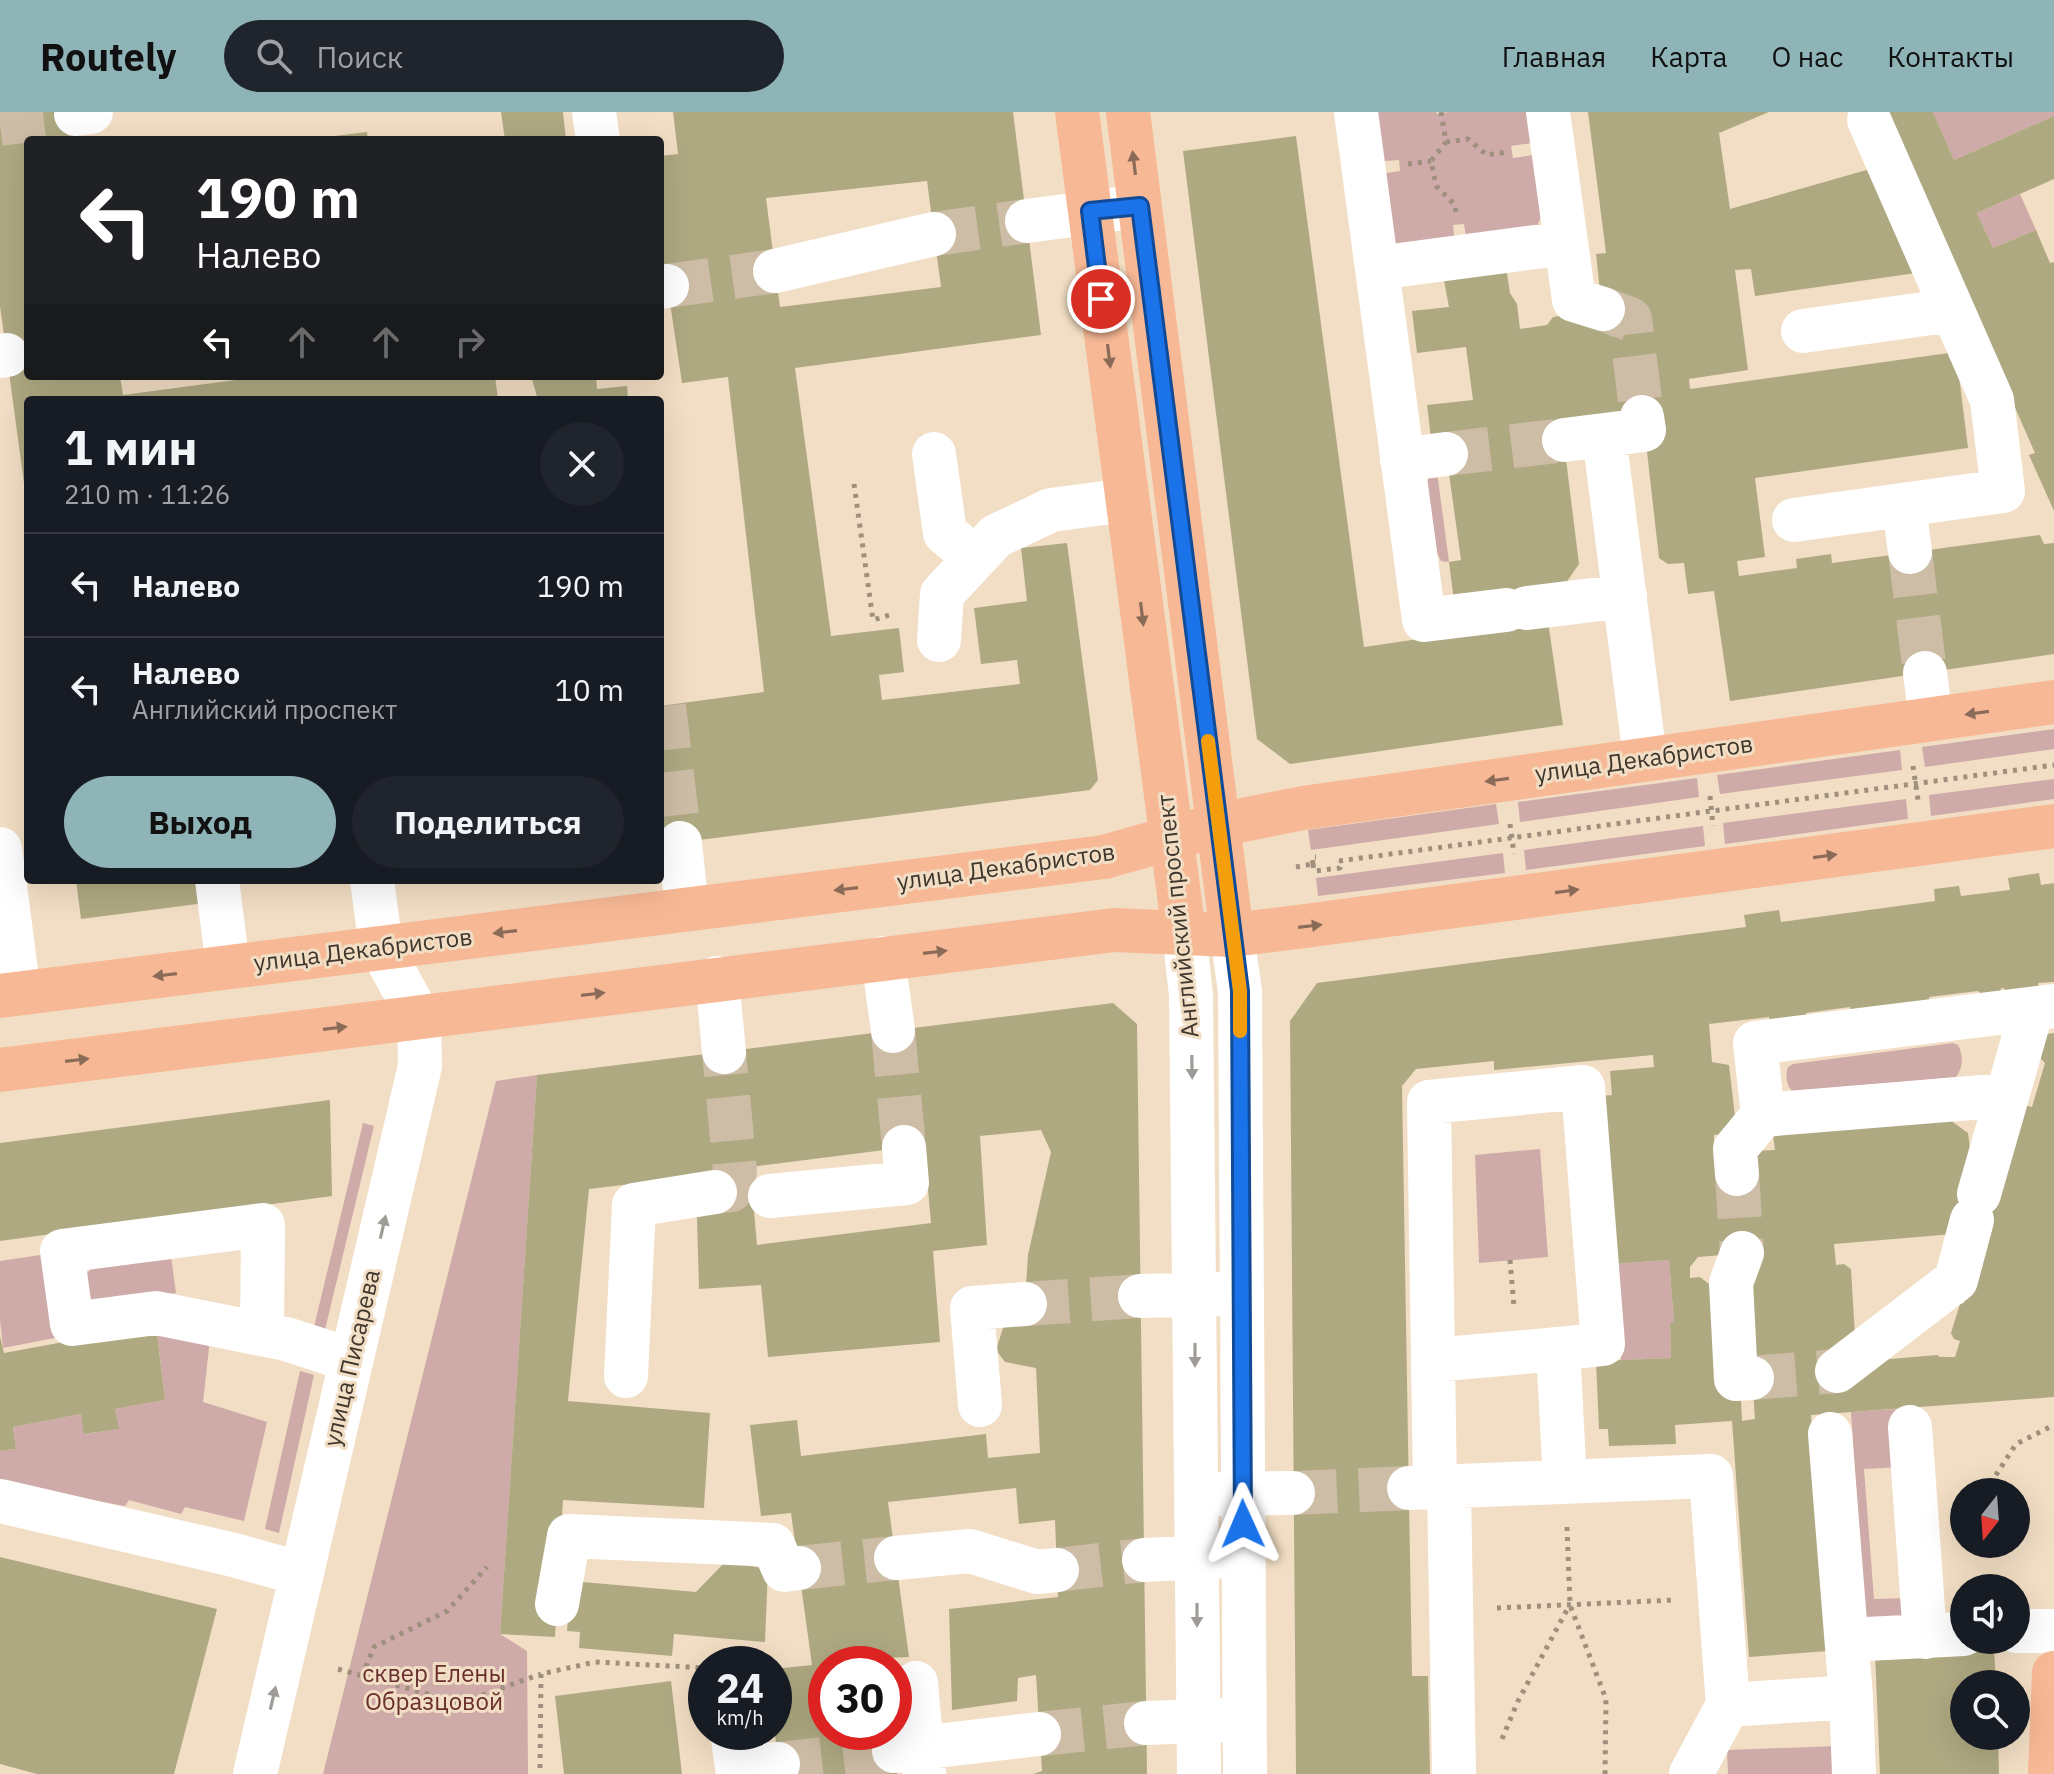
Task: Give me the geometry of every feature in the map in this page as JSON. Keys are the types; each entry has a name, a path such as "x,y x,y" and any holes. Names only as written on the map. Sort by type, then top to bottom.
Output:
{"main road":[{"name":"Английский проспект","path":"1077,112 1184,933"},
{"name":"Английский проспект","path":"1128,112 1232,935"},
{"name":"улица Декабристов","path":"9,994 1104,857 1218,825 1303,808 2054,702"},
{"path":"0,1070 1114,930 1232,935 2054,826"},
{"path":"2050,1774 2054,1673"}],"street":[{"path":"594,112 597,136"},
{"path":"1077,112 1085,112"},
{"path":"1356,112 1424,620 1625,596"},
{"path":"1794,520 2003,491 1992,400 1869,120"},
{"path":"1551,129 1574,300 1603,309"},
{"path":"1027,221 1140,206"},
{"path":"775,271 934,234"},
{"path":"1377,268 1566,243"},
{"path":"1803,331 1952,310"},
{"path":"1603,430 1645,758"},
{"path":"934,454 945,533 975,558"},
{"path":"1402,460 1446,454"},
{"path":"939,640 942,594 996,536 1051,510 1127,500"},
{"path":"1904,505 1910,552"},
{"path":"1919,721 1925,673"},
{"path":"680,843 687,909"},
{"path":"0,849 9,994"},
{"path":"218,884 228,967"},
{"path":"373,884 381,948"},
{"name":"Английский проспект","path":"1184,933 1191,995 1199,1774"},
{"name":"Английский проспект","path":"1232,935 1240,991 1245,1774"},
{"name":"улица Писарева","path":"255,1774 419,1077 419,1017 381,948"},
{"path":"883,958 893,1031"},
{"path":"717,978 724,1052"},
{"path":"1737,1174 1735,1149 1763,1115 1755,1043 2043,1007 2007,1095 1956,1280 1837,1371"},
{"path":"1433,1360 1603,1344 1583,1087 1429,1102 1433,1360 1431,1488 1452,1610 1454,1774"},
{"path":"1763,1115 2007,1095"},
{"path":"770,1196 907,1183 904,1147"},
{"path":"626,1376 634,1205 715,1192"},
{"path":"262,1334 263,1225 62,1251 72,1324 156,1313 286,1339 351,1360"},
{"path":"1742,1253 1731,1283 1736,1379 1752,1378"},
{"path":"1140,1296 1242,1294"},
{"path":"980,1405 972,1308 1025,1304"},
{"path":"1558,1349 1565,1482"},
{"path":"1847,1640 1944,1636 1910,1427"},
{"path":"1830,1434 1847,1640 1854,1774"},
{"path":"1431,1488 1711,1476 1728,1705 1691,1774"},
{"path":"1196,1495 1293,1493"},
{"path":"0,1501 234,1555 302,1574"},
{"path":"557,1604 569,1536 773,1545 784,1570 799,1568"},
{"path":"896,1558 970,1551 1037,1572 1057,1570"},
{"path":"1144,1560 1244,1555"},
{"path":"2030,1631 2054,1631"},
{"path":"916,1683 913,1757 1039,1734"},
{"path":"1728,1705 1851,1697"},
{"path":"1146,1723 1245,1719"}],"path":[{"path":"1441,112 1446,142"},
{"path":"1462,256 1455,205 1436,186 1431,161 1446,142 1468,139 1487,155 1551,129"},
{"path":"854,484 873,620 942,594"},
{"path":"1919,721 1916,784 1923,843"},
{"path":"1706,750 1717,871"},
{"path":"1325,856 1312,857 1314,871 1340,868 1338,857 1512,838 2054,765"},
{"path":"1504,779 1519,898"},
{"path":"1296,867 1313,864"},
{"path":"1994,1478 2016,1444 2054,1425"},
{"path":"1565,1482 1570,1605 1606,1699 1605,1774"},
{"path":"362,1676 374,1647 447,1611 487,1567"},
{"path":"1452,1610 1720,1599"},
{"path":"1497,1751 1518,1701 1570,1605"},
{"path":"338,1669 460,1703 541,1674 595,1662 688,1667"},
{"path":"540,1768 541,1674"}],"green space":[{"path":"1365,112 1528,112 1532,143 1511,146 1513,158 1534,155 1542,215 1535,230 1467,243 1464,224 1453,225 1455,245 1397,250 1373,175 1400,171 1399,160 1372,162"},
{"path":"1933,112 2054,112 2054,116 1954,160"},
{"path":"2020,194 2036,230 1993,248 1977,213"},
{"path":"1437,472 1449,562 1441,561 1437,553 1427,483 1429,475"},
{"path":"2054,729 2054,749 1925,767 1922,747"},
{"path":"1900,750 1902,770 1720,794 1717,775"},
{"path":"1697,778 1699,797 1520,822 1518,802"},
{"path":"2054,779 2054,799 1931,816 1929,795"},
{"path":"1906,799 1908,819 1725,844 1723,823"},
{"path":"1496,804 1499,824 1311,850 1308,830"},
{"path":"1703,826 1705,846 1526,870 1524,850"},
{"path":"1503,853 1505,873 1318,896 1316,878"},
{"path":"1953,1043 1958,1045 1962,1058 1956,1077 1795,1093 1787,1082 1788,1067 1793,1064"},
{"name":"сквер Елены Образцовой","path":"537,1075 500,1634 527,1651 528,1774 323,1774 496,1081"},
{"path":"363,1123 374,1126 323,1338 312,1335"},
{"path":"1540,1149 1548,1257 1479,1263 1475,1155"},
{"path":"47,1254 60,1337 3,1348 0,1261"},
{"path":"171,1256 176,1293 102,1303 89,1299 86,1274 91,1269"},
{"path":"1669,1260 1674,1322 1670,1323 1671,1358 1621,1360 1613,1264"},
{"path":"156,1325 210,1339 203,1402 267,1422 244,1521 185,1507 181,1514 129,1500 125,1506 0,1483 0,1451 16,1449 13,1427 81,1414 85,1434 118,1429 115,1409 165,1400"},
{"path":"300,1371 314,1375 279,1533 265,1529"},
{"path":"1896,1409 1900,1467 1864,1469 1874,1599 1910,1598 1912,1625 1866,1627 1851,1412"},
{"path":"1838,1746 1840,1774 1728,1774 1727,1750"}],"building":[{"path":"0,112 76,112 79,136 24,136 24,380 121,380 123,395 236,380 496,380 498,396 24,396 24,483 0,306"},
{"path":"501,112 563,112 566,136 504,136"},
{"path":"673,112 1013,112 1041,335 795,368 831,636 899,628 904,672 879,675 882,700 1020,684 1017,660 981,664 974,608 1027,601 1021,548 1067,543 1098,780 1090,790 664,844 664,705 764,692 728,377 682,383 664,263 664,156 678,154","holes":["927,181 941,287 780,307 766,198"]},
{"path":"1588,112 1769,112 1719,133 1730,209 1870,169 1916,273 1755,296 1751,269 1735,270 1748,370 1689,379 1690,389 1956,352 1968,448 1755,478 1765,557 1737,561 1739,576 1797,568 1796,559 1831,554 1832,563 2040,535 2044,544 2054,543 2054,654 1730,701 1714,591 1688,594 1684,563 1668,564 1659,558 1646,443 1562,427 1579,564 1563,587 1548,621 1563,725 1290,764 1257,739 1183,151 1296,136 1364,647 1508,626 1454,601 1449,562 1461,560 1445,445 1432,447 1427,405 1473,400 1466,347 1417,353 1412,311 1449,307 1443,275 1506,267 1510,293 1517,304 1520,329 1547,325 1553,317 1566,315 1603,319 1596,254 1606,253"},
{"path":"1885,112 1933,112 1954,160 2054,116 2054,179 1977,213 1993,248 2036,230 2050,263 2054,262 2054,511 2029,455 2035,453"},
{"path":"367,132 368,136 334,136"},
{"path":"532,380 596,380 597,389 627,386 628,396 537,396"},
{"path":"2039,873 2041,885 2054,883 2054,982 2038,983 2040,995 2006,999 2002,988 1999,992 1982,994 1978,991 1929,997 1931,1009 1852,1019 1850,1007 1806,1013 1807,1021 1771,1026 1769,1017 1709,1024 1712,1062 1729,1065 1737,1133 1714,1135 1715,1169 1753,1151 1775,1150 1773,1135 1950,1120 1968,1133 1973,1172 2025,1105 2032,1107 2045,1063 2040,1058 2047,1034 2054,1033 2054,1397 1811,1415 1828,1651 1749,1657 1732,1421 1675,1425 1676,1444 1609,1446 1608,1429 1599,1429 1596,1361 1671,1358 1670,1323 1674,1322 1669,1260 1613,1264 1601,1096 1612,1095 1610,1071 1654,1067 1653,1055 1494,1070 1494,1061 1416,1069 1402,1086 1412,1676 1428,1676 1430,1774 1296,1774 1290,1021 1317,983 1746,927 1744,915 1779,910 1781,922 1935,901 1934,889 1959,886 1961,896 2010,890 2008,878","holes":["1953,1234 1982,1239 1964,1303 1960,1304 1951,1333 1954,1339 1960,1341 1955,1357 1937,1355 1867,1361 1855,1336 1851,1269 1844,1264 1836,1265 1834,1244","1749,1253 1745,1276 1755,1419 1742,1421 1741,1400 1709,1284 1700,1277 1690,1278 1690,1267 1698,1257"]},
{"path":"77,884 203,884 205,903 81,919"},
{"path":"1113,1003 1137,1024 1147,1774 1033,1774 1042,1771 1036,1675 1018,1678 1017,1701 952,1710 949,1609 1058,1597 1055,1520 1019,1524 1016,1488 888,1502 908,1646 809,1646 791,1513 761,1516 750,1425 797,1420 801,1456 986,1434 988,1458 1040,1453 1036,1368 1005,1362 996,1350 1003,1328 1024,1318 1028,1255 1051,1152 1041,1130 980,1136 987,1245 933,1251 940,1342 768,1357 761,1285 699,1289 697,1217 714,1174 589,1189 568,1401 710,1413 704,1508 563,1500 555,1637 500,1634 537,1075","holes":["924,1145 931,1223 757,1245 750,1167"]},
{"path":"330,1100 332,1196 0,1241 0,1143"},
{"path":"156,1325 165,1400 115,1409 119,1429 84,1434 81,1414 13,1427 16,1449 0,1451 0,1336 4,1353"},
{"path":"0,1557 217,1609 174,1774 37,1774 0,1764"},
{"path":"725,1562 768,1569 765,1642 674,1634 672,1656 579,1648 580,1632 567,1631 571,1581 696,1592"},
{"path":"1950,1650 1950,1654 1994,1654 1995,1670 1950,1670 1950,1750 1998,1750 1999,1774 1880,1774 1875,1653"},
{"path":"808,1665 808,1750 894,1750 897,1774 779,1774 777,1750 792,1750 792,1667"},
{"path":"671,1681 682,1774 564,1774 555,1696"}],"tunnel":[{"path":"0,124 76,114"},
{"path":"934,234 1027,221"},
{"path":"667,286 775,271"},
{"path":"1603,309 1630,319 1642,417"},
{"path":"1446,454 1564,440"},
{"path":"1910,552 1925,673"},
{"path":"664,706 680,843"},
{"path":"893,1031 904,1147"},
{"path":"715,1192 731,1190 735,1171 724,1052"},
{"path":"1737,1174 1742,1253"},
{"path":"1025,1304 1140,1296"},
{"path":"1752,1378 1837,1371"},
{"path":"1293,1493 1409,1488"},
{"path":"799,1568 896,1558"},
{"path":"1057,1570 1144,1560"},
{"path":"1039,1734 1146,1723"},
{"path":"778,1764 894,1751"}],"slow traffic":[{"path":"1208,741 1240,991 1240,1031"}],"route":[{"path":"1101,299 1090,211 1140,206 1240,991 1243,1524"}]}
